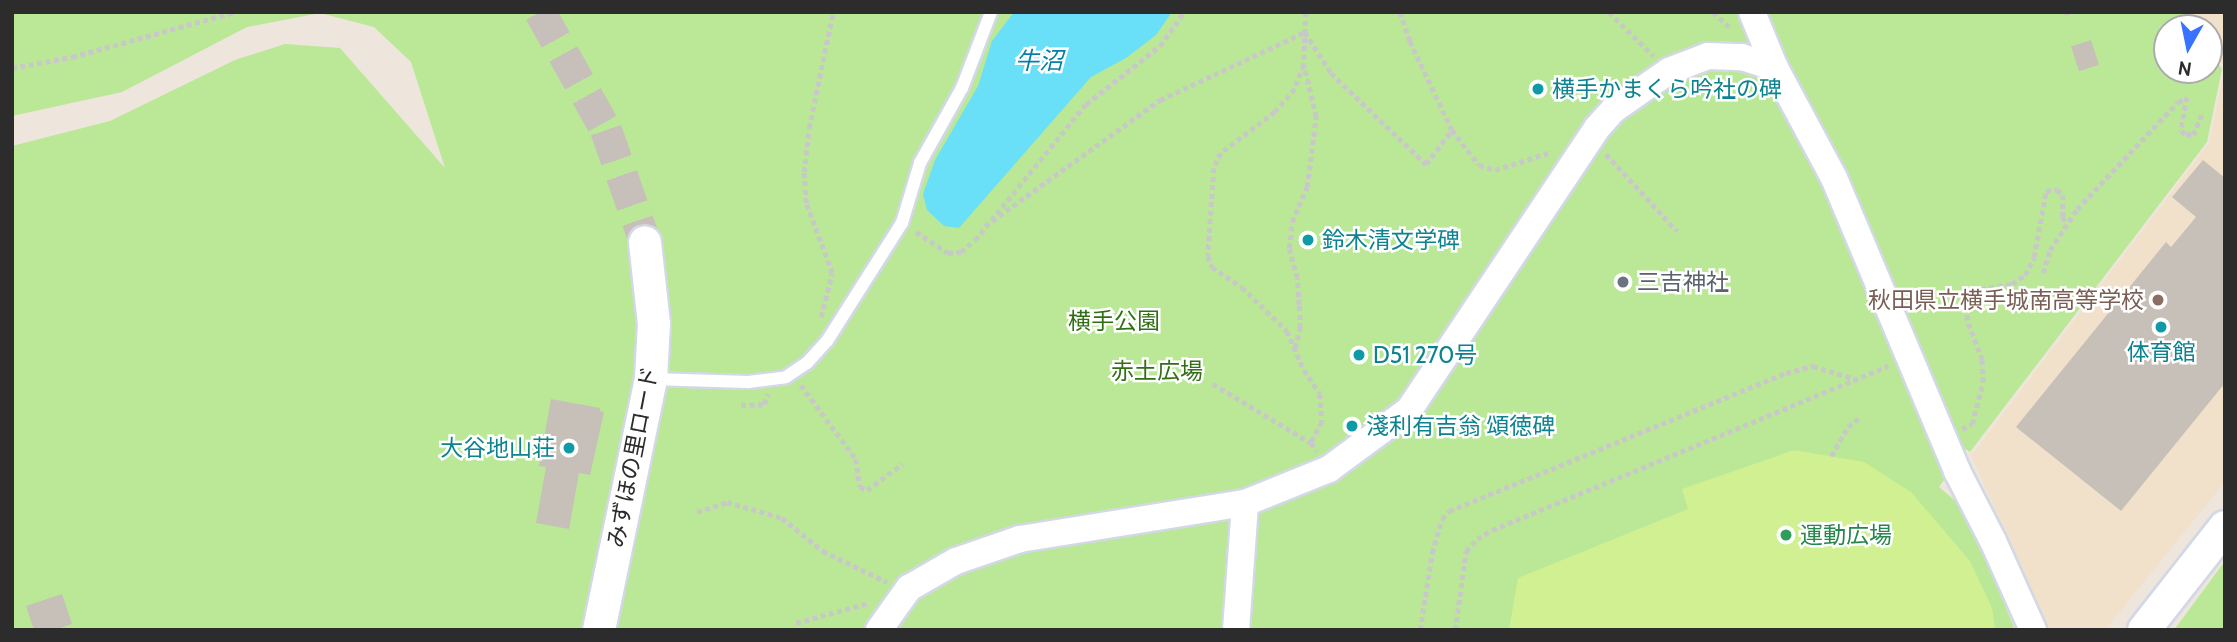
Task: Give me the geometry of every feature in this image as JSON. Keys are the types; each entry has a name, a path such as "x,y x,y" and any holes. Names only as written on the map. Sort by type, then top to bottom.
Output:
{"street":[{"path":"1752,12 1774,68 1834,178 1907,358 2033,630"},
{"path":"879,630 909,588 956,561 1020,539 1245,503 1329,469 1409,410 1585,146 1612,110 1670,71 1708,55 1742,57 1774,68"},
{"name":"みずほの里ロード","path":"599,630 651,379 654,324 645,242"},
{"path":"1236,630 1245,503"},
{"path":"2144,630 2225,527"}],"lane":[{"path":"651,379 748,382 786,377 807,363 827,341 902,223 920,163 962,88 991,12"}],"path":[{"path":"12,68 72,57 234,12"},
{"path":"818,324 832,273 806,203 804,172 833,12"},
{"path":"902,223 948,253 961,252 1086,104 1160,46 1184,12"},
{"path":"1294,348 1300,328 1299,305 1297,278 1289,248 1292,222 1307,187 1316,117 1304,65 1306,12"},
{"path":"1401,12 1410,41 1452,130 1479,164 1495,170 1555,150 1585,146 1677,231"},
{"path":"1609,12 1670,71"},
{"path":"985,226 1160,100 1305,32"},
{"path":"1305,32 1331,73 1426,164 1452,130"},
{"path":"1304,65 1295,89 1275,112 1221,153 1214,168 1208,256 1212,267 1242,287 1287,331 1320,394 1322,422 1311,443"},
{"path":"2043,273 2050,250 2066,224 2178,102 2187,97 2181,131 2186,134 2193,135 2203,112"},
{"path":"1943,439 1972,424 1978,409 1983,382 1982,360 1967,320 1970,297 1981,289 2012,284 2025,275 2034,257 2046,191 2057,190 2063,195 2063,217 2066,224"},
{"path":"1454,630 1466,551 1477,539 1492,530 1907,358"},
{"path":"1420,630 1433,553 1442,519 1449,511 1786,373 1813,366 1855,379"},
{"path":"792,373 856,459 860,487 867,490 902,464"},
{"path":"1213,384 1311,443 1329,469"},
{"path":"1831,456 1843,434 1861,416"},
{"path":"697,512 727,502 782,518 824,551 881,581 909,588"},
{"path":"796,623 870,603"}],"shaded area":[{"path":"2189,12 2225,12 2225,67 2223,14"},
{"name":"秋田県立横手城南高等学校","path":"2225,67 2225,482 2105,630 2050,630 1971,456 2209,143"}],"green space":[{"name":"横手公園","path":"12,12 2185,12 2186,14 2153,14 2153,84 2219,84 2207,142 1970,452 1966,449 1939,487 1965,509 2015,630 12,630 12,146 110,121 235,60 285,44 340,48 445,168 411,62 374,27 320,13 247,27 122,92 12,116"},
{"name":"運動広場","path":"1794,450 1864,462 1911,492 1970,561 1992,608 1995,630 1509,630 1518,578 1688,509 1682,489"},
{"path":"2225,561 2225,630 2174,630"}],"water":[{"name":"牛沼","path":"1014,12 1172,12 1156,35 1126,58 1091,77 959,228 944,226 927,210 923,194 935,160 978,86 992,41"}],"building":[{"path":"2091,40 2099,65 2079,71 2071,46"},
{"path":"1571,75 1584,88 1571,100 1558,88"},
{"name":"体育館","path":"2203,160 2225,178 2225,383 2121,511 2016,427 2166,242 2171,247 2196,217 2172,197"},
{"name":"大谷地山荘","path":"551,399 600,408 600,411 604,412 590,475 579,473 569,529 536,523 546,467 539,466"},
{"path":"62,594 72,624 54,630 34,630 26,606"}],"tunnel":[{"path":"540,12 606,130 645,242"}],"place":[{"name":"横手かまくら吟社の碑","path":"1538,89"},
{"name":"鈴木清文学碑","path":"1308,240"},
{"name":"三吉神社","path":"1623,282"},
{"name":"秋田県立横手城南高等学校","path":"2158,300"},
{"name":"体育館","path":"2161,327"},
{"name":"D51 270号","path":"1359,355"},
{"name":"淺利有吉翁 頌徳碑","path":"1352,426"},
{"name":"大谷地山荘","path":"569,448"},
{"name":"運動広場","path":"1786,535"}],"park label":[{"name":"赤土広場","path":"1157,371"}]}
